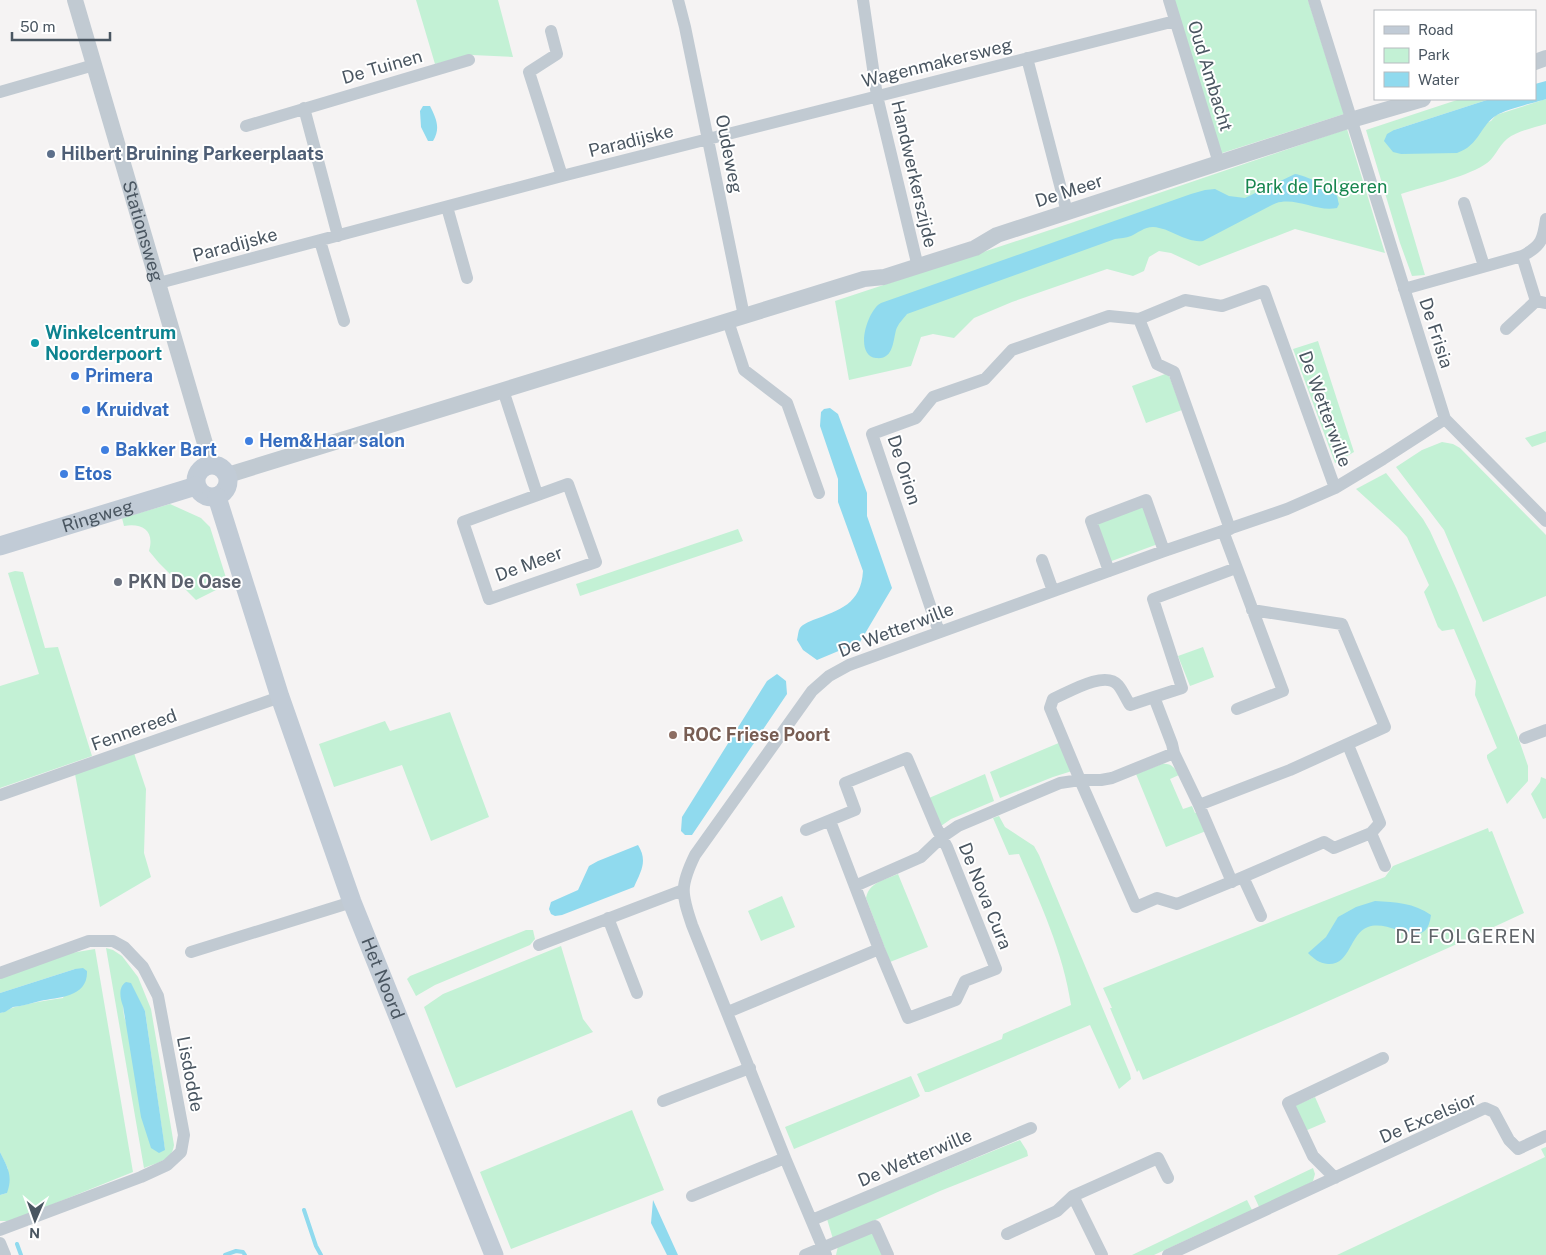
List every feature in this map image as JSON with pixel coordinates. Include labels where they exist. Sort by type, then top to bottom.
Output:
[{"type":"main road","points":[[211,464],[221,466],[228,475],[229,484],[225,492],[217,497],[209,497],[201,493],[196,486],[196,478],[204,466],[211,464]]},
{"type":"main road","name":"Ringweg","points":[[0,546],[196,486]]},
{"type":"main road","points":[[217,497],[280,697]]},
{"type":"main road","name":"Het Noord","points":[[280,697],[352,902],[494,1255]]},
{"type":"street","name":"Stationsweg","points":[[75,0],[211,464]]},
{"type":"street","name":"Oudeweg","points":[[678,0],[686,28],[708,140],[736,319]]},
{"type":"street","name":"Handwerkerszijde","points":[[863,0],[877,96],[918,267]]},
{"type":"street","name":"Oud Ambacht","points":[[1169,0],[1219,162]]},
{"type":"street","name":"De Frisia","points":[[1318,1],[1351,120],[1445,419],[1546,522]]},
{"type":"street","name":"Wagenmakersweg","points":[[708,140],[1175,20]]},
{"type":"street","points":[[551,31],[557,54],[529,72],[562,176]]},
{"type":"street","points":[[1027,58],[1067,212]]},
{"type":"street","name":"De Tuinen","points":[[246,126],[469,60]]},
{"type":"street","points":[[0,92],[94,65]]},
{"type":"street","name":"De Meer","points":[[228,475],[864,279],[884,277],[918,267],[975,248],[997,235],[1219,162],[1420,100]]},
{"type":"street","points":[[304,108],[338,236]]},
{"type":"street","name":"Paradijske","points":[[158,283],[562,176],[708,140]]},
{"type":"street","points":[[1464,203],[1484,266]]},
{"type":"street","points":[[447,207],[466,278]]},
{"type":"street","points":[[1404,289],[1522,256],[1536,249],[1543,236],[1546,218]]},
{"type":"street","points":[[320,241],[344,321]]},
{"type":"street","points":[[1506,329],[1541,302],[1522,256]]},
{"type":"street","name":"De Orion","points":[[939,632],[872,434],[916,418],[933,397],[985,379],[1012,350],[1109,316],[1139,318],[1186,300],[1222,306],[1264,291],[1282,341]]},
{"type":"street","points":[[1139,318],[1157,364],[1174,372],[1227,530],[1236,568],[1283,691],[1237,709]]},
{"type":"street","points":[[736,319],[744,370],[787,403],[819,493]]},
{"type":"street","name":"De Wetterwille","points":[[1282,341],[1335,488]]},
{"type":"street","points":[[503,390],[537,494]]},
{"type":"street","name":"De Wetterwille","points":[[825,1251],[692,925],[683,890],[685,875],[695,856],[812,691],[829,676],[849,665],[1286,509],[1335,488],[1445,419]]},
{"type":"street","name":"De Meer","points":[[568,484],[596,562],[489,600],[463,522],[537,494],[568,484]]},
{"type":"street","points":[[1109,571],[1091,521],[1146,500],[1164,551]]},
{"type":"street","points":[[1042,560],[1054,591]]},
{"type":"street","points":[[1236,568],[1153,599],[1182,688],[1130,705],[1118,684],[1110,679],[1100,679],[1053,699],[1050,708],[1136,907],[1157,898],[1177,904],[1324,842],[1334,848],[1371,833],[1380,823],[1348,745]]},
{"type":"street","points":[[1199,805],[1290,770],[1385,727],[1342,624],[1252,610]]},
{"type":"street","name":"Fennereed","points":[[0,795],[280,697]]},
{"type":"street","points":[[1154,697],[1174,753],[1199,805],[1237,880],[1261,916]]},
{"type":"street","points":[[1525,738],[1546,730]]},
{"type":"street","name":"De Nova Cura","points":[[855,886],[921,857],[942,837],[958,826],[1060,783],[1112,778],[1174,753]]},
{"type":"street","name":"De Nova Cura","points":[[806,830],[855,810],[846,783],[907,758],[947,847],[996,969],[966,981],[956,1000],[908,1018],[879,949],[830,821]]},
{"type":"street","points":[[1371,833],[1385,866]]},
{"type":"street","points":[[539,945],[683,890]]},
{"type":"street","points":[[191,952],[352,902]]},
{"type":"street","points":[[608,918],[637,994]]},
{"type":"street","name":"Lisdodde","points":[[0,973],[88,941],[113,941],[124,947],[143,967],[158,996],[184,1135],[181,1152],[168,1165],[0,1230]]},
{"type":"street","points":[[728,1012],[879,949]]},
{"type":"street","points":[[1335,1178],[1313,1156],[1288,1103],[1383,1058]]},
{"type":"street","points":[[663,1101],[750,1068]]},
{"type":"street","name":"De Excelsior","points":[[1168,1255],[1485,1108],[1494,1112],[1510,1140],[1518,1149],[1546,1136]]},
{"type":"street","name":"De Wetterwille","points":[[812,1220],[1032,1128]]},
{"type":"street","points":[[692,1196],[786,1158]]},
{"type":"street","points":[[1007,1234],[1057,1211],[1073,1196],[1158,1158],[1168,1178]]},
{"type":"street","points":[[1073,1196],[1102,1255]]},
{"type":"street","points":[[805,1255],[825,1251],[876,1226],[888,1255]]},
{"type":"street","points":[[0,1244],[4,1255]]},
{"type":"green space","points":[[416,0],[498,0],[513,57],[472,55],[435,64]]},
{"type":"green space","points":[[1174,0],[1308,0],[1344,114],[1219,154]]},
{"type":"green space","points":[[1546,99],[1546,124],[1511,136],[1488,162],[1475,170],[1455,178],[1401,194],[1425,275],[1412,276],[1400,243],[1366,130],[1457,100],[1487,100],[1394,130],[1401,154],[1491,121],[1496,115]]},
{"type":"green space","name":"Park de Folgeren","points":[[1347,129],[1385,253],[1295,229],[1199,266],[1171,253],[1159,251],[1149,257],[1144,271],[1133,276],[1107,269],[1012,302],[974,318],[954,338],[933,334],[921,337],[911,366],[849,380],[835,301]]},
{"type":"green space","points":[[1318,341],[1354,452],[1335,463],[1293,349]]},
{"type":"green space","points":[[1168,373],[1182,410],[1146,423],[1132,386]]},
{"type":"green space","points":[[1546,431],[1546,442],[1532,447],[1525,438]]},
{"type":"green space","points":[[1442,442],[1453,444],[1460,448],[1546,535],[1546,596],[1483,622],[1444,530],[1396,467],[1422,450]]},
{"type":"green space","points":[[1386,473],[1423,519],[1430,531],[1456,588],[1519,740],[1528,766],[1528,781],[1507,804],[1487,758],[1487,755],[1497,748],[1475,695],[1476,681],[1454,629],[1442,631],[1438,627],[1424,592],[1429,585],[1407,537],[1356,489]]},
{"type":"green space","points":[[170,504],[201,518],[210,527],[228,584],[196,600],[149,551],[150,538],[146,530],[136,526],[124,526],[122,518]]},
{"type":"green space","points":[[1145,506],[1158,544],[1109,562],[1097,523]]},
{"type":"green space","points":[[738,529],[743,541],[580,596],[576,584]]},
{"type":"green space","points":[[15,571],[23,572],[45,648],[58,647],[92,756],[0,788],[0,686],[39,674],[8,573]]},
{"type":"green space","points":[[1203,647],[1214,677],[1190,686],[1178,656]]},
{"type":"green space","points":[[450,712],[489,817],[431,841],[402,765],[334,787],[319,744],[385,721],[390,731]]},
{"type":"green space","points":[[1061,742],[1072,771],[1000,798],[990,772]]},
{"type":"green space","points":[[134,753],[146,789],[144,853],[151,877],[100,907],[75,774]]},
{"type":"green space","points":[[1162,764],[1170,765],[1179,775],[1170,779],[1183,809],[1192,806],[1195,813],[1198,812],[1206,831],[1166,847],[1136,774]]},
{"type":"green space","points":[[985,774],[994,801],[951,819],[941,826],[929,798]]},
{"type":"green space","points":[[1541,777],[1546,779],[1546,818],[1543,819],[1531,794],[1540,782]]},
{"type":"green space","points":[[999,816],[1005,827],[1034,846],[1039,855],[1130,1074],[1131,1079],[1119,1089],[1090,1025],[929,1092],[925,1092],[917,1074],[1002,1039],[1003,1034],[1071,1005],[1057,946],[1019,854],[1009,855],[993,818]]},
{"type":"green space","points":[[1488,828],[1489,832],[1492,831],[1524,913],[1297,1015],[1143,1080],[1139,1070],[1137,1072],[1103,988],[1385,877],[1393,866]]},
{"type":"green space","points":[[898,874],[928,947],[890,962],[866,898],[870,888],[874,885]]},
{"type":"green space","points":[[782,896],[795,927],[761,941],[748,911]]},
{"type":"green space","points":[[526,930],[533,930],[535,939],[530,945],[435,985],[416,996],[407,979],[410,976]]},
{"type":"green space","points":[[561,946],[583,1019],[593,1032],[456,1088],[424,1007],[443,994]]},
{"type":"green space","points":[[106,948],[122,956],[138,977],[151,1009],[174,1145],[167,1158],[144,1168]],"holes":[[[137,998],[145,1011],[165,1150],[124,1016],[123,1006]]]},
{"type":"green space","points":[[95,949],[133,1172],[11,1221],[0,1221],[0,1195],[7,1193],[8,1169],[0,1152],[0,1013],[21,1006],[63,998],[75,969],[0,993],[0,977],[65,954]]},
{"type":"green space","points":[[911,1076],[920,1096],[917,1098],[794,1149],[785,1127]]},
{"type":"green space","points":[[1315,1097],[1326,1122],[1305,1131],[1294,1106]]},
{"type":"green space","points":[[632,1110],[664,1190],[511,1249],[480,1172]]},
{"type":"green space","points":[[1020,1140],[1028,1156],[940,1191],[833,1239],[827,1219]]},
{"type":"green space","points":[[1546,1147],[1546,1255],[1337,1255],[1545,1157],[1541,1149]]},
{"type":"green space","points":[[1313,1168],[1315,1174],[1313,1181],[1260,1209],[1254,1196]]},
{"type":"green space","points":[[1247,1200],[1253,1212],[1223,1223],[1154,1255],[1132,1255]]},
{"type":"green space","points":[[872,1232],[882,1255],[836,1255],[838,1246]]},
{"type":"water","points":[[1546,81],[1546,99],[1513,108],[1497,115],[1491,119],[1471,145],[1457,153],[1401,154],[1393,152],[1384,141],[1387,134],[1394,130],[1487,100],[1536,100],[1536,84]]},
{"type":"water","points":[[423,106],[430,106],[436,119],[437,132],[433,141],[428,141],[421,127],[420,111]]},
{"type":"water","points":[[1295,174],[1318,182],[1330,189],[1337,196],[1339,204],[1337,208],[1330,209],[1295,202],[1279,202],[1203,241],[1190,240],[1160,228],[1147,228],[1131,236],[1115,239],[907,314],[897,328],[891,349],[886,356],[876,358],[869,355],[865,349],[865,332],[868,322],[871,314],[881,303],[1191,194],[1215,189],[1229,196],[1245,198]]},
{"type":"water","points":[[830,408],[838,414],[867,493],[867,516],[892,588],[860,642],[817,660],[803,650],[797,640],[799,629],[806,623],[832,613],[847,604],[858,591],[863,571],[838,502],[838,479],[820,426],[821,412],[824,409]]},
{"type":"water","points":[[777,674],[786,681],[787,694],[692,835],[685,835],[681,831],[682,817],[767,681]]},
{"type":"water","points":[[638,845],[643,861],[634,887],[562,915],[555,916],[551,914],[549,909],[551,902],[578,890],[589,866]]},
{"type":"water","points":[[1375,901],[1404,904],[1425,911],[1431,915],[1428,927],[1422,932],[1415,934],[1387,927],[1368,927],[1357,936],[1346,955],[1336,963],[1322,963],[1308,953],[1326,937],[1338,917],[1356,907]]},
{"type":"water","points":[[83,968],[87,971],[83,987],[71,995],[13,1007],[0,1013],[0,993]]},
{"type":"water","points":[[126,982],[131,983],[145,1011],[165,1150],[159,1153],[151,1148],[141,1117],[121,996],[123,984]]},
{"type":"water","points":[[0,1152],[10,1177],[10,1182],[7,1193],[0,1195]]},
{"type":"water","points":[[653,1200],[678,1255],[667,1255],[651,1223]]},
{"type":"waterway","points":[[304,1210],[321,1255]]},
{"type":"waterway","points":[[17,1244],[21,1255]]},
{"type":"waterway","points":[[225,1255],[236,1251],[243,1252],[245,1255]]},
{"type":"place","name":"Hilbert Bruining Parkeerplaats","points":[[51,154]]},
{"type":"place","name":"Winkelcentrum Noorderpoort","points":[[35,343]]},
{"type":"place","name":"Primera","points":[[75,376]]},
{"type":"place","name":"Kruidvat","points":[[86,410]]},
{"type":"place","name":"Hem&Haar salon","points":[[249,441]]},
{"type":"place","name":"Bakker Bart","points":[[105,450]]},
{"type":"place","name":"Etos","points":[[64,474]]},
{"type":"place","name":"PKN De Oase","points":[[118,582]]},
{"type":"place","name":"ROC Friese Poort","points":[[673,735]]},
{"type":"district","name":"DE FOLGEREN","points":[[1466,936]]}]
